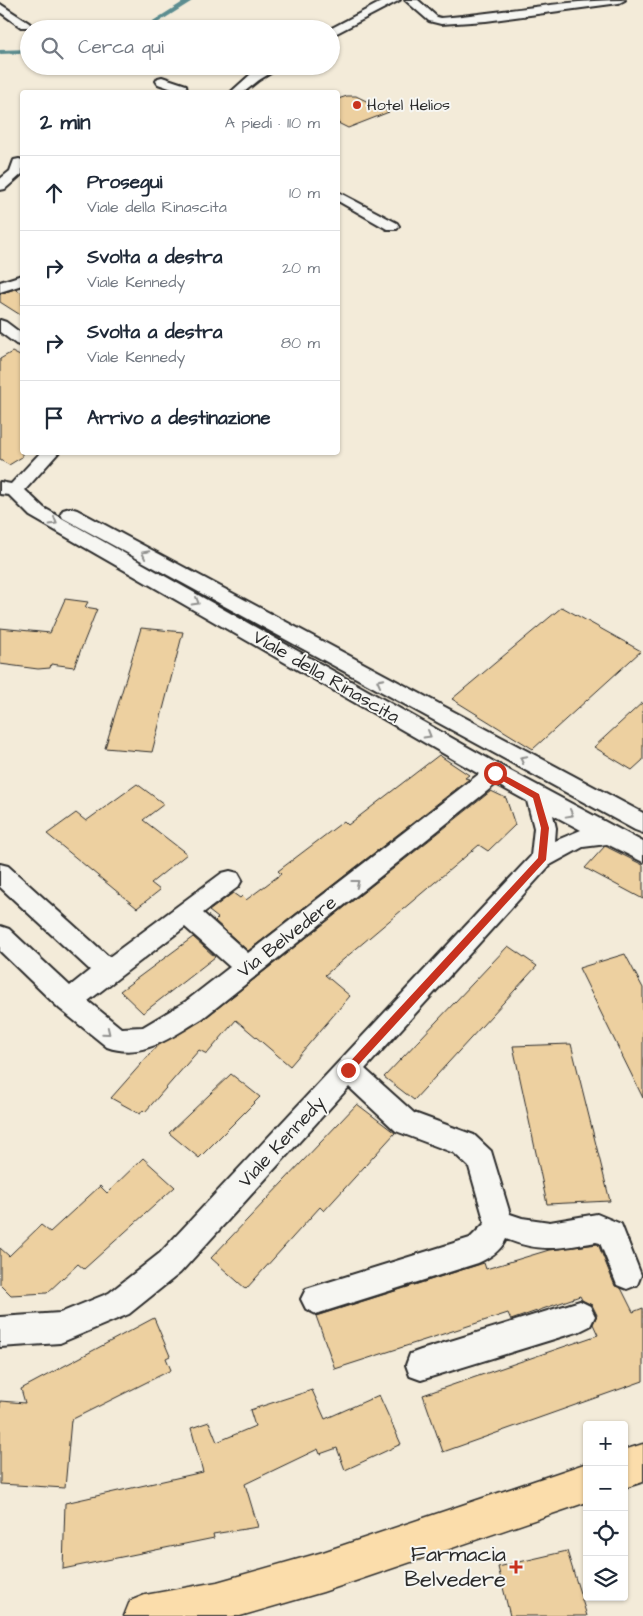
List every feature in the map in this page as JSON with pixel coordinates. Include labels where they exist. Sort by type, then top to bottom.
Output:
[{"type":"main road","points":[[628,1468],[643,1463]]},
{"type":"main road","points":[[145,1616],[217,1602],[323,1572],[583,1483]]},
{"type":"street","points":[[340,28],[394,0]]},
{"type":"street","points":[[411,0],[433,19],[441,21],[486,18],[619,0]]},
{"type":"street","points":[[0,7],[20,21]]},
{"type":"street","points":[[239,90],[259,75]]},
{"type":"street","points":[[162,81],[182,88],[182,90]]},
{"type":"street","points":[[0,186],[16,173],[17,163]]},
{"type":"street","points":[[340,197],[392,226]]},
{"type":"street","points":[[0,287],[20,281]]},
{"type":"street","points":[[0,325],[16,342]]},
{"type":"street","points":[[5,485],[47,455]]},
{"type":"street","name":"Viale della Rinascita","points":[[5,485],[38,512],[495,773],[643,853]]},
{"type":"street","name":"Viale della Rinascita","points":[[5,485],[52,503],[643,824]]},
{"type":"street","name":"Via Belvedere","points":[[0,936],[69,1001],[116,1039],[147,1038],[194,1010],[495,773]]},
{"type":"street","points":[[537,796],[545,828],[542,860]]},
{"type":"street","name":"Viale Kennedy","points":[[0,1332],[60,1328],[119,1304],[170,1263],[542,860],[579,839],[608,835]]},
{"type":"street","points":[[0,873],[108,971]]},
{"type":"street","points":[[69,1001],[230,880]]},
{"type":"street","points":[[186,913],[248,968]]},
{"type":"street","points":[[316,1299],[478,1249],[494,1235],[499,1223],[481,1160],[464,1144],[405,1122],[348,1070]]},
{"type":"street","points":[[499,1223],[522,1232],[550,1236],[597,1228],[611,1234],[627,1275]]},
{"type":"street","points":[[421,1365],[580,1316]]},
{"type":"building","name":"Hotel Helios","points":[[356,96],[389,112],[348,128],[340,124],[340,98]]},
{"type":"building","points":[[15,289],[20,292],[20,315],[0,302],[0,294]]},
{"type":"building","points":[[12,352],[20,356],[20,455],[22,457],[9,465],[0,460],[0,359]]},
{"type":"building","points":[[65,599],[88,602],[85,607],[97,609],[74,667],[51,664],[50,668],[38,669],[0,664],[0,628],[50,633]]},
{"type":"building","points":[[562,607],[641,651],[533,749],[452,699]]},
{"type":"building","points":[[141,628],[183,632],[152,752],[105,748]]},
{"type":"building","points":[[643,702],[643,760],[632,770],[594,747]]},
{"type":"building","points":[[439,755],[469,775],[465,778],[469,779],[248,951],[215,921],[218,918],[209,911],[233,893],[240,898],[242,896],[246,900],[281,874],[278,871],[344,821],[348,825]]},
{"type":"building","points":[[137,784],[164,804],[143,820],[187,854],[151,883],[160,890],[137,908],[47,834],[76,813],[86,821]]},
{"type":"building","points":[[491,791],[506,798],[515,825],[488,851],[479,845],[325,975],[350,996],[290,1066],[236,1020],[207,1054],[199,1050],[145,1112],[143,1110],[140,1114],[111,1098],[157,1046],[204,1019]]},
{"type":"building","points":[[605,846],[643,865],[643,899],[585,868]]},
{"type":"building","points":[[193,937],[215,957],[143,1013],[120,991]]},
{"type":"building","points":[[508,946],[537,966],[414,1100],[384,1077]]},
{"type":"building","points":[[625,954],[643,988],[643,1098],[579,968]]},
{"type":"building","points":[[571,1044],[610,1201],[547,1204],[513,1046]]},
{"type":"building","points":[[231,1074],[260,1097],[199,1158],[169,1133]]},
{"type":"building","points":[[357,1104],[395,1133],[324,1211],[320,1207],[246,1289],[211,1258]]},
{"type":"building","points":[[143,1158],[175,1187],[84,1269],[78,1264],[47,1293],[11,1295],[0,1284],[0,1248],[9,1256],[41,1225],[50,1232],[100,1186],[107,1193]]},
{"type":"building","points":[[598,1244],[615,1286],[621,1288],[633,1312],[643,1308],[643,1381],[443,1452],[423,1395],[598,1335],[593,1324],[597,1315],[592,1305],[582,1300],[580,1296],[511,1320],[508,1313],[335,1369],[316,1316],[484,1263],[486,1269],[549,1250]]},
{"type":"building","points":[[154,1318],[170,1356],[166,1358],[171,1370],[71,1420],[65,1488],[0,1484],[0,1401],[25,1403],[21,1389]]},
{"type":"building","points":[[312,1390],[325,1419],[379,1395],[401,1444],[345,1470],[337,1448],[320,1454],[318,1449],[245,1484],[258,1527],[213,1534],[214,1538],[63,1569],[65,1503],[203,1472],[191,1428],[209,1422],[217,1442],[255,1426],[250,1410]]},
{"type":"building","points":[[567,1551],[587,1616],[510,1616],[498,1567]]},
{"type":"waterway","points":[[158,20],[190,0]]},
{"type":"waterway","points":[[0,52],[20,51]]},
{"type":"place","name":"Hotel Helios","points":[[357,105]]},
{"type":"place","name":"Farmacia Belvedere","points":[[516,1567]]},
{"type":"route","points":[[348,1070],[542,860],[545,828],[537,796],[495,773]]}]
